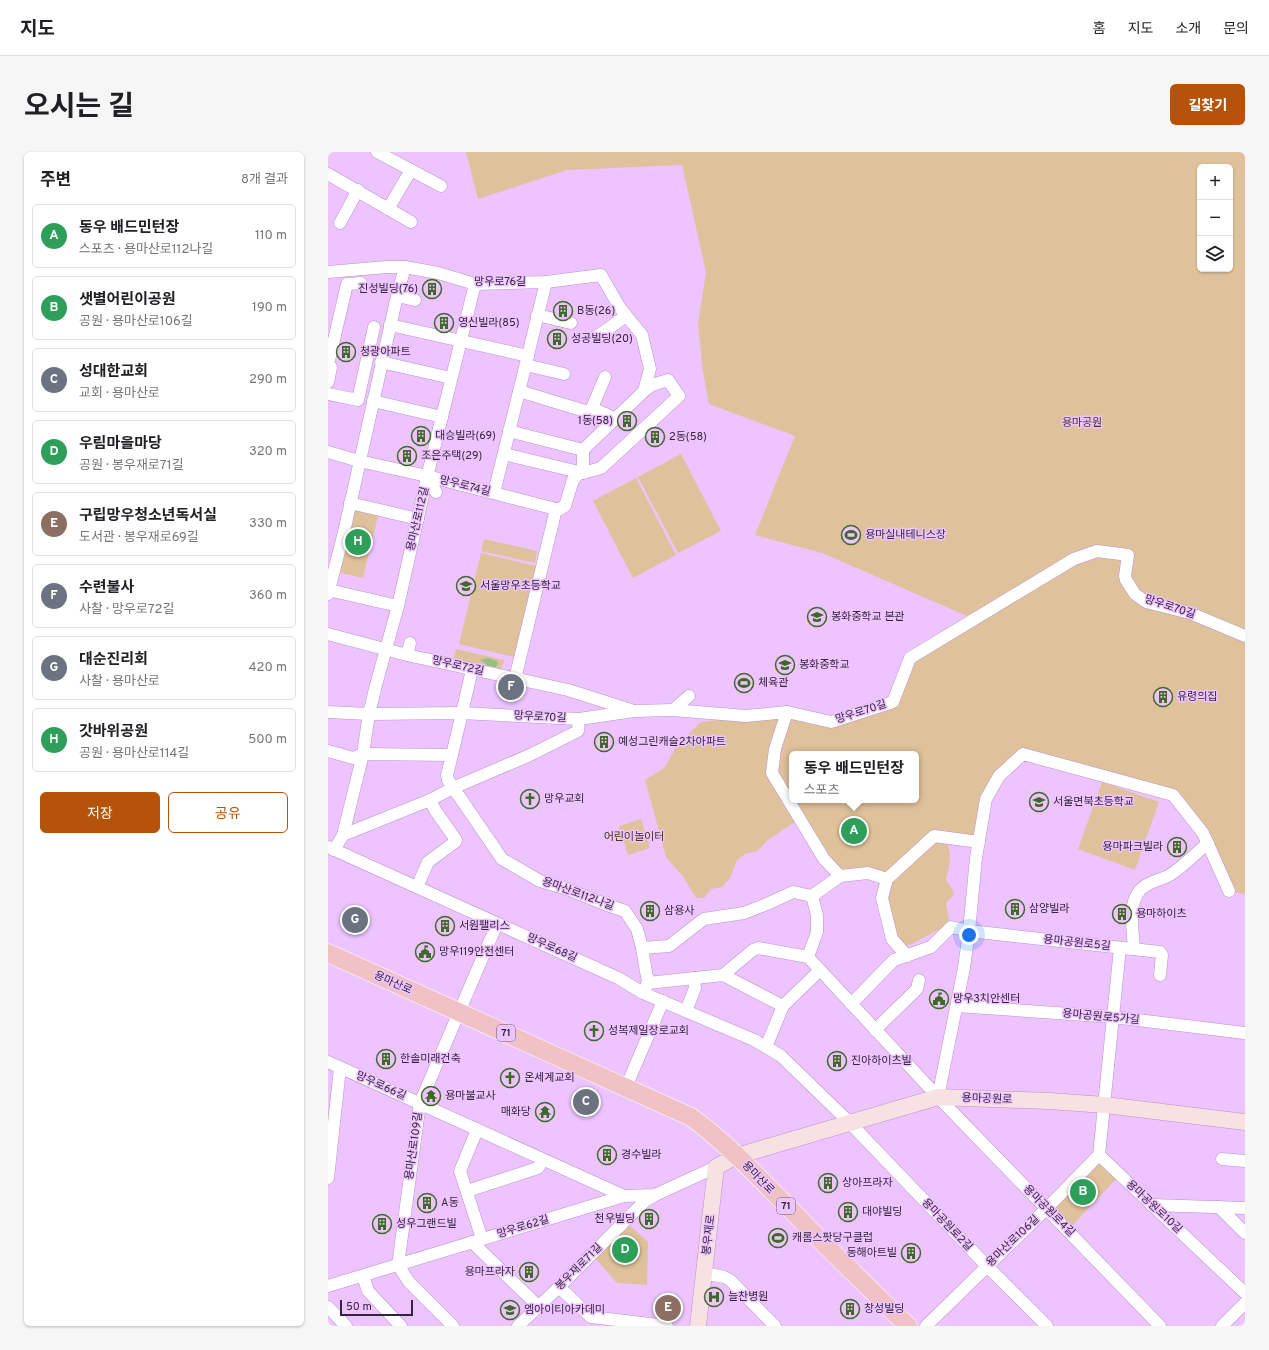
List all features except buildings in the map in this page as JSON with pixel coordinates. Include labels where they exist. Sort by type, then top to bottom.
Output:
[{"type":"main road","name":"용마산로","points":[[328,953],[691,1116],[712,1132],[737,1156],[908,1326]]},
{"type":"street","points":[[377,152],[441,186]]},
{"type":"street","points":[[388,208],[411,170]]},
{"type":"street","points":[[328,174],[411,222]]},
{"type":"street","points":[[340,223],[358,190]]},
{"type":"street","name":"망우로76길","points":[[329,275],[387,266],[405,267],[438,273],[475,284],[546,282],[601,275],[620,308],[642,335],[650,369],[644,391]]},
{"type":"street","points":[[398,606],[328,592],[350,503],[396,296],[405,267]]},
{"type":"street","points":[[494,493],[546,282]]},
{"type":"street","points":[[328,382],[332,367],[328,365],[330,344],[347,284],[361,283]]},
{"type":"street","name":"용마산로112길","points":[[331,848],[344,835],[363,754],[369,714],[398,606],[427,476],[475,284]]},
{"type":"street","points":[[396,296],[415,300]]},
{"type":"street","points":[[537,315],[571,324]]},
{"type":"street","points":[[599,335],[626,316]]},
{"type":"street","points":[[390,325],[460,340],[564,374]]},
{"type":"street","points":[[328,394],[358,400],[374,327]]},
{"type":"street","points":[[381,362],[451,378]]},
{"type":"street","points":[[519,391],[588,411],[592,408],[605,377]]},
{"type":"street","points":[[515,679],[556,509],[560,509],[565,506],[573,480],[581,473],[601,468],[679,396],[668,380],[652,385],[644,391],[584,450],[581,473]]},
{"type":"street","points":[[328,399],[372,405],[442,418]]},
{"type":"street","points":[[592,408],[616,420]]},
{"type":"street","points":[[509,431],[584,450]]},
{"type":"street","name":"망우로74길","points":[[328,452],[359,461],[427,476],[556,509]]},
{"type":"street","points":[[504,454],[581,473]]},
{"type":"street","points":[[427,476],[436,492]]},
{"type":"street","points":[[350,503],[418,519]]},
{"type":"street","name":"망우로70길","points":[[328,712],[369,714],[462,713],[579,719],[634,711],[673,710],[746,716],[787,712],[831,722],[893,702],[910,658],[1074,558],[1097,550],[1128,555],[1125,576],[1126,580],[1133,593],[1146,602],[1190,613],[1245,636]]},
{"type":"street","name":"망우로72길","points":[[328,634],[386,649],[409,649],[472,670],[568,690],[634,711]]},
{"type":"street","points":[[453,788],[447,778],[472,670]]},
{"type":"street","points":[[673,710],[689,696]]},
{"type":"street","points":[[787,712],[775,749],[772,773],[789,801]]},
{"type":"street","points":[[344,835],[430,800],[453,788],[530,755],[578,731],[579,719]]},
{"type":"street","points":[[328,751],[353,758],[363,754],[452,755]]},
{"type":"street","points":[[938,1097],[957,1006],[970,931],[976,858],[986,799],[999,776],[1023,754],[1173,795],[1203,833],[1229,891]]},
{"type":"street","name":"용마산로112나길","points":[[453,788],[502,859],[540,881],[567,889],[625,911],[636,929],[642,948],[646,988]]},
{"type":"street","points":[[417,887],[428,862],[456,840],[435,810],[430,800]]},
{"type":"street","points":[[790,803],[824,859],[840,876]]},
{"type":"street","points":[[851,1004],[891,962],[908,956],[892,939],[889,930],[882,901],[887,879],[934,836],[979,842]]},
{"type":"street","points":[[1134,949],[1133,906],[1135,897],[1140,890],[1150,883],[1169,876],[1208,843]]},
{"type":"street","name":"망우로68길","points":[[331,848],[618,978],[646,988],[663,1001],[754,1040],[781,1056],[849,1122]]},
{"type":"street","points":[[642,948],[669,946],[704,919],[744,913],[793,892],[812,896],[840,876],[868,873],[887,879]]},
{"type":"street","points":[[723,975],[753,950],[758,948],[808,957],[817,932],[817,915],[812,896]]},
{"type":"street","points":[[458,1011],[497,924]]},
{"type":"street","name":"용마공원로5길","points":[[908,956],[931,947],[952,927],[970,931],[1162,952],[1160,975]]},
{"type":"street","points":[[1099,1155],[1120,948]]},
{"type":"street","name":"용마공원로4길","points":[[808,957],[938,1097],[1160,1326]]},
{"type":"street","points":[[766,1047],[783,1006],[820,970]]},
{"type":"street","points":[[646,988],[694,978],[723,975],[783,1006]]},
{"type":"street","points":[[686,1011],[695,988],[694,978]]},
{"type":"street","points":[[875,1030],[917,988],[919,980]]},
{"type":"street","points":[[626,1087],[663,1001]]},
{"type":"street","name":"용마공원로5가길","points":[[957,1006],[1113,1017],[1245,1032]]},
{"type":"street","name":"용마산로109길","points":[[398,1265],[420,1104],[458,1011]]},
{"type":"street","name":"망우로66길","points":[[328,1062],[624,1196]]},
{"type":"street","points":[[328,1178],[340,1068]]},
{"type":"street","name":"용마공원로","points":[[737,1156],[938,1097],[1105,1105],[1245,1122]]},
{"type":"street","name":"용마공원로2길","points":[[849,1122],[987,1266],[1047,1326]]},
{"type":"street","points":[[477,1130],[460,1170],[467,1191],[477,1241],[538,1306]]},
{"type":"street","name":"용마산로106길","points":[[926,1326],[1099,1155]]},
{"type":"street","name":"용마공원로10길","points":[[1099,1155],[1245,1293]]},
{"type":"street","points":[[716,1167],[737,1156]]},
{"type":"street","points":[[1222,1159],[1245,1161]]},
{"type":"street","points":[[467,1191],[538,1168],[543,1160]]},
{"type":"street","name":"망우로62길","points":[[328,1286],[624,1196],[655,1195],[716,1167]]},
{"type":"street","name":"봉우재로","points":[[698,1326],[716,1167]]},
{"type":"street","name":"봉우재로71길","points":[[518,1326],[645,1201],[655,1195]]},
{"type":"street","points":[[1151,1205],[1245,1208]]},
{"type":"street","points":[[1219,1207],[1245,1233]]},
{"type":"street","points":[[398,1265],[409,1282],[453,1326]]},
{"type":"street","points":[[704,1273],[724,1277],[730,1280],[775,1326]]},
{"type":"street","points":[[363,1276],[368,1291],[401,1326]]},
{"type":"street","points":[[559,1287],[591,1322],[667,1326]]},
{"type":"street","points":[[1222,1326],[1245,1303]]},
{"type":"street","points":[[328,1307],[346,1326]]},
{"type":"green space","name":"용마공원","points":[[466,152],[1245,152],[1245,894],[1229,891],[1203,833],[1173,795],[1023,754],[999,776],[979,842],[934,836],[887,879],[840,876],[799,819],[767,841],[757,851],[745,854],[737,860],[730,878],[722,887],[711,889],[704,898],[696,898],[684,878],[666,857],[645,780],[664,768],[678,744],[701,722],[787,712],[831,722],[893,702],[910,658],[974,619],[822,553],[755,535],[795,436],[709,404],[703,372],[698,324],[706,272],[682,165],[567,170],[478,199]]},
{"type":"green space","points":[[681,454],[721,531],[678,553],[638,477]]},
{"type":"green space","points":[[636,478],[676,555],[633,578],[593,501]]},
{"type":"green space","points":[[352,505],[379,512],[363,578],[337,572]]},
{"type":"green space","points":[[484,539],[537,551],[535,563],[481,551]]},
{"type":"green space","points":[[481,553],[536,566],[514,657],[459,644]]},
{"type":"green space","points":[[456,649],[504,660],[501,671],[453,661]]},
{"type":"green space","points":[[1102,782],[1159,802],[1135,870],[1078,849]]},
{"type":"green space","name":"어린이놀이터","points":[[641,819],[650,848],[628,855],[619,826]]},
{"type":"green space","points":[[934,841],[946,843],[950,856],[946,880],[953,890],[954,895],[946,903],[949,919],[947,925],[912,944],[905,946],[899,942],[886,899],[890,881]]},
{"type":"green space","points":[[1098,1156],[1119,1176],[1068,1230],[1047,1208]]},
{"type":"green space","points":[[628,1224],[648,1242],[647,1285],[617,1283],[594,1257]]},
{"type":"shaded area","points":[[488,658],[497,661],[498,664],[496,667],[489,666],[480,660]]},
{"type":"place","name":"진성빌딩(76)","points":[[432,289]]},
{"type":"place","name":"B동(26)","points":[[563,311]]},
{"type":"place","name":"영신빌라(85)","points":[[444,323]]},
{"type":"place","name":"성공빌딩(20)","points":[[557,339]]},
{"type":"place","name":"청광아파트","points":[[346,352]]},
{"type":"place","name":"1동(58)","points":[[627,421]]},
{"type":"place","name":"대승빌라(69)","points":[[421,436]]},
{"type":"place","name":"2동(58)","points":[[655,437]]},
{"type":"place","name":"조은주택(29)","points":[[407,456]]},
{"type":"place","name":"용마실내테니스장","points":[[851,535]]},
{"type":"place","name":"갓바위공원","points":[[358,542]]},
{"type":"place","name":"서울망우초등학교","points":[[466,586]]},
{"type":"place","name":"봉화중학교 본관","points":[[817,617]]},
{"type":"place","name":"봉화중학교","points":[[785,665]]},
{"type":"place","name":"체육관","points":[[744,683]]},
{"type":"place","name":"수련불사","points":[[511,687]]},
{"type":"place","name":"유령의집","points":[[1163,697]]},
{"type":"place","name":"예성그린캐슬2차아파트","points":[[604,742]]},
{"type":"place","name":"망우교회","points":[[530,799]]},
{"type":"place","name":"서울면북초등학교","points":[[1039,802]]},
{"type":"place","name":"동우 배드민턴장","points":[[854,831]]},
{"type":"place","name":"용마파크빌라","points":[[1177,847]]},
{"type":"place","name":"삼양빌라","points":[[1015,909]]},
{"type":"place","name":"삼용사","points":[[650,911]]},
{"type":"place","name":"용마하이츠","points":[[1122,914]]},
{"type":"place","name":"대순진리회","points":[[355,920]]},
{"type":"place","name":"서원팰리스","points":[[445,926]]},
{"type":"place","name":"망우119안전센터","points":[[425,952]]},
{"type":"place","name":"망우3치안센터","points":[[939,999]]},
{"type":"place","name":"성복제일장로교회","points":[[594,1031]]},
{"type":"place","name":"한솔미래건축","points":[[386,1059]]},
{"type":"place","name":"진아하이츠빌","points":[[837,1061]]},
{"type":"place","name":"온세계교회","points":[[510,1078]]},
{"type":"place","name":"용마불교사","points":[[431,1096]]},
{"type":"place","name":"성대한교회","points":[[586,1102]]},
{"type":"place","name":"매화당","points":[[545,1112]]},
{"type":"place","name":"경수빌라","points":[[607,1155]]},
{"type":"place","name":"상아프라자","points":[[828,1183]]},
{"type":"place","name":"샛별어린이공원","points":[[1083,1192]]},
{"type":"place","name":"A동","points":[[427,1203]]},
{"type":"place","name":"대야빌딩","points":[[848,1212]]},
{"type":"place","name":"천우빌딩","points":[[649,1219]]},
{"type":"place","name":"성우그랜드빌","points":[[382,1224]]},
{"type":"place","name":"캐롬스팟당구클럽","points":[[778,1238]]},
{"type":"place","name":"우림마을마당","points":[[625,1250]]},
{"type":"place","name":"동해아트빌","points":[[911,1253]]},
{"type":"place","name":"용마프라자","points":[[529,1272]]},
{"type":"place","name":"늘찬병원","points":[[714,1297]]},
{"type":"place","name":"구립망우청소년독서실","points":[[668,1308]]},
{"type":"place","name":"창성빌딩","points":[[850,1309]]},
{"type":"place","name":"엠아이티아카데미","points":[[510,1310]]}]
